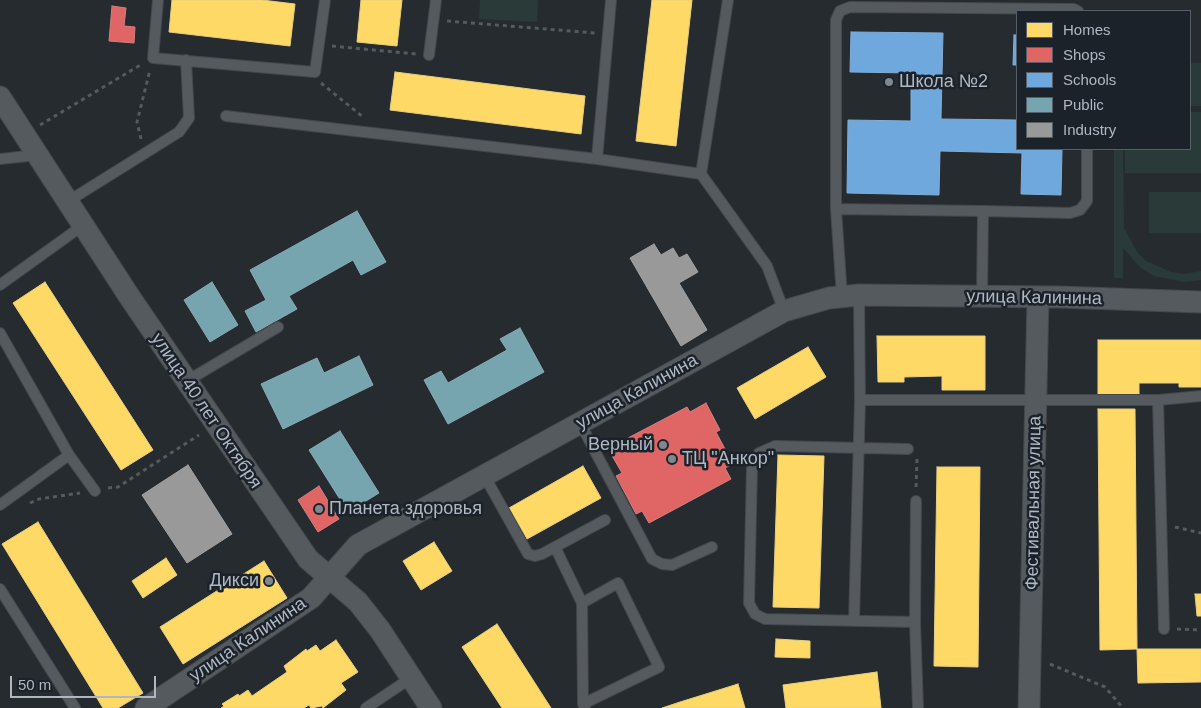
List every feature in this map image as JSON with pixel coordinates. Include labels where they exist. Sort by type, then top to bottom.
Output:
[{"type":"street","name":"улица 40 лет Октября","points":[[0,97],[185,382],[308,560],[358,602],[431,708]]},
{"type":"street","name":"улица Калинина","points":[[147,708],[311,598],[358,545],[784,311],[819,300],[851,296],[1038,297],[1201,302]]},
{"type":"street","name":"Фестивальная улица","points":[[1029,708],[1038,297]]},
{"type":"lane","points":[[158,0],[153,58],[315,72],[325,0]]},
{"type":"lane","points":[[429,56],[436,0]]},
{"type":"lane","points":[[597,159],[611,0]]},
{"type":"lane","points":[[728,0],[701,174],[767,266],[784,311]]},
{"type":"lane","points":[[854,621],[860,400],[851,296],[836,209],[836,20],[840,11],[850,7],[1076,10]]},
{"type":"lane","points":[[67,202],[178,132],[189,118],[186,60]]},
{"type":"lane","points":[[226,116],[597,159],[701,174]]},
{"type":"lane","points":[[836,209],[1070,213],[1080,210],[1086,201],[1087,150]]},
{"type":"lane","points":[[0,159],[37,156]]},
{"type":"lane","points":[[982,297],[983,211]]},
{"type":"lane","points":[[0,285],[82,226]]},
{"type":"lane","points":[[185,382],[278,327]]},
{"type":"lane","points":[[0,333],[69,455],[95,490]]},
{"type":"lane","points":[[860,400],[1158,400],[1201,396]]},
{"type":"lane","points":[[1158,400],[1164,629]]},
{"type":"lane","points":[[580,423],[652,558],[662,564],[672,565],[712,547]]},
{"type":"lane","points":[[908,449],[775,446],[760,453],[752,466],[749,603],[755,614],[765,619],[915,622]]},
{"type":"lane","points":[[0,506],[69,455]]},
{"type":"lane","points":[[484,475],[528,554],[535,556],[604,520]]},
{"type":"lane","points":[[916,500],[915,622],[918,708]]},
{"type":"lane","points":[[555,547],[582,603],[584,706],[659,667],[618,583],[582,603]]},
{"type":"lane","points":[[0,589],[74,708]]},
{"type":"lane","points":[[366,708],[411,678]]},
{"type":"path","points":[[434,20],[608,34]]},
{"type":"path","points":[[319,44],[429,56]]},
{"type":"path","points":[[24,134],[153,58]]},
{"type":"path","points":[[145,153],[137,122],[153,58]]},
{"type":"path","points":[[315,72],[324,87],[386,135]]},
{"type":"path","points":[[23,506],[39,499],[118,487],[215,426]]},
{"type":"path","points":[[908,449],[915,452],[917,461],[916,500]]},
{"type":"path","points":[[1162,525],[1201,533]]},
{"type":"path","points":[[1164,629],[1201,630]]},
{"type":"path","points":[[1031,655],[1105,688],[1123,708]]},
{"type":"shaded area","points":[[480,0],[538,0],[537,22],[479,19]]},
{"type":"shaded area","points":[[1191,63],[1201,63],[1201,106],[1191,106]]},
{"type":"shaded area","points":[[1191,112],[1201,112],[1201,173],[1125,173],[1125,150],[1191,150]]},
{"type":"shaded area","points":[[1114,150],[1123,150],[1124,228],[1137,252],[1146,261],[1171,272],[1184,274],[1201,271],[1201,280],[1184,282],[1154,276],[1141,268],[1123,248],[1123,278],[1114,278]]},
{"type":"shaded area","points":[[1149,192],[1201,192],[1201,233],[1149,233]]},
{"type":"building: Homes","points":[[172,0],[262,0],[295,4],[290,46],[169,32]]},
{"type":"building: Homes","points":[[361,0],[402,0],[397,46],[357,42]]},
{"type":"building: Homes","points":[[652,0],[692,0],[676,146],[636,141]]},
{"type":"building: Homes","points":[[395,72],[585,96],[581,134],[390,110]]},
{"type":"building: Homes","points":[[45,282],[153,450],[121,470],[13,303]]},
{"type":"building: Homes","points":[[877,336],[985,336],[985,390],[942,390],[942,376],[904,377],[904,382],[878,382]]},
{"type":"building: Homes","points":[[1098,340],[1201,340],[1201,387],[1179,387],[1179,383],[1139,383],[1139,394],[1098,394]]},
{"type":"building: Homes","points":[[808,347],[826,377],[755,419],[737,388]]},
{"type":"building: Homes","points":[[1098,409],[1135,409],[1137,649],[1100,650]]},
{"type":"building: Homes","points":[[778,455],[824,456],[819,608],[773,607]]},
{"type":"building: Homes","points":[[583,466],[601,498],[527,539],[509,508]]},
{"type":"building: Homes","points":[[937,467],[980,467],[978,667],[934,666]]},
{"type":"building: Homes","points":[[38,522],[143,693],[118,708],[103,708],[2,544]]},
{"type":"building: Homes","points":[[434,542],[452,571],[421,590],[403,561]]},
{"type":"building: Homes","points":[[166,558],[177,575],[143,598],[132,581]]},
{"type":"building: Homes","points":[[264,561],[287,598],[183,664],[160,627]]},
{"type":"building: Homes","points":[[1195,594],[1201,594],[1201,616],[1197,616]]},
{"type":"building: Homes","points":[[497,624],[551,708],[502,708],[462,647]]},
{"type":"building: Homes","points":[[776,639],[810,641],[810,658],[775,657]]},
{"type":"building: Homes","points":[[336,640],[358,672],[341,683],[346,690],[323,708],[322,706],[311,708],[309,705],[304,708],[221,708],[224,706],[222,704],[248,690],[252,696],[287,672],[284,666],[306,649],[307,651],[316,645],[320,651]]},
{"type":"building: Homes","points":[[1137,649],[1201,649],[1201,682],[1138,683]]},
{"type":"building: Homes","points":[[877,672],[881,708],[786,708],[783,685]]},
{"type":"building: Homes","points":[[738,684],[745,708],[662,708],[680,702]]},
{"type":"building: Shops","points":[[112,6],[126,8],[124,26],[135,27],[134,43],[109,41]]},
{"type":"building: Shops","name":"ТЦ \"Анкор\"","points":[[706,403],[720,430],[716,432],[733,464],[725,468],[731,479],[649,523],[642,511],[636,514],[616,476],[622,473],[611,454],[629,445],[626,439],[687,407],[690,412]]},
{"type":"building: Shops","name":"Планета здоровья","points":[[319,486],[339,519],[318,532],[298,500]]},
{"type":"building: Schools","points":[[851,32],[943,33],[941,119],[1016,120],[1016,150],[1062,150],[1061,195],[1021,194],[1022,153],[940,151],[939,195],[847,193],[848,120],[911,121],[911,73],[850,72]]},
{"type":"building: Schools","points":[[1014,35],[1016,35],[1016,65],[1013,65]]},
{"type":"building: Public","points":[[357,211],[386,262],[361,275],[353,260],[289,296],[297,309],[256,332],[245,311],[266,300],[250,270]]},
{"type":"building: Public","points":[[212,282],[238,325],[210,342],[184,300]]},
{"type":"building: Public","points":[[520,328],[544,372],[448,424],[424,380],[441,371],[448,383],[507,350],[500,339]]},
{"type":"building: Public","points":[[359,356],[373,385],[283,429],[261,384],[317,358],[324,373]]},
{"type":"building: Public","points":[[340,431],[379,493],[348,512],[309,450]]},
{"type":"building: Industry","points":[[654,244],[661,255],[673,248],[679,258],[687,254],[698,272],[679,283],[707,330],[681,346],[630,258]]},
{"type":"building: Industry","points":[[188,465],[232,534],[187,563],[142,495]]},
{"type":"place","name":"Школа №2","points":[[889,82]]},
{"type":"place","name":"Верный","points":[[663,445]]},
{"type":"place","name":"ТЦ \"Анкор\"","points":[[672,459]]},
{"type":"place","name":"Планета здоровья","points":[[319,509]]},
{"type":"place","name":"Дикси","points":[[269,581]]}]
